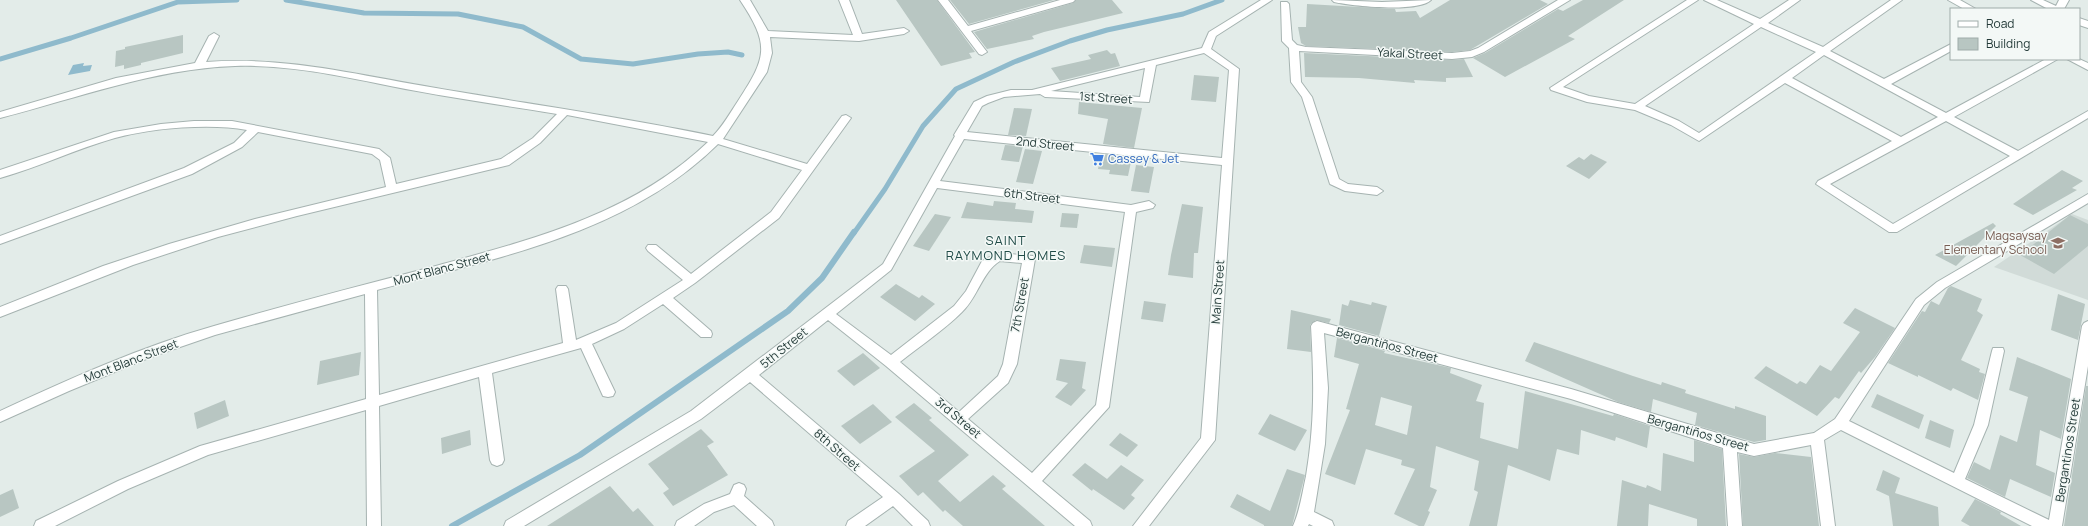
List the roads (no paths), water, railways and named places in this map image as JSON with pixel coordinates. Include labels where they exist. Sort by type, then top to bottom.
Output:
[{"type":"street","name":"Mont Blanc Street","points":[[0,417],[64,387],[146,354],[213,331],[519,247],[556,235],[596,219],[637,198],[678,174],[715,141],[762,72],[767,52],[764,34],[745,0]]},
{"type":"street","points":[[844,0],[859,38]]},
{"type":"street","points":[[943,0],[982,52]]},
{"type":"street","points":[[965,30],[1070,0]]},
{"type":"street","points":[[1206,50],[1212,34],[1268,0],[1287,2],[1287,41],[1294,47],[1296,82],[1307,97],[1334,181],[1345,187],[1377,191]]},
{"type":"street","points":[[1337,0],[1363,4],[1399,4],[1426,0]]},
{"type":"street","name":"Yakal Street","points":[[1294,47],[1337,51],[1464,55],[1481,50],[1565,0]]},
{"type":"street","points":[[1693,0],[1555,88],[1587,99],[1637,107],[1675,123],[1699,138],[1897,0]]},
{"type":"street","points":[[1709,0],[1823,52],[2017,155]]},
{"type":"street","points":[[1637,107],[1795,0]]},
{"type":"street","points":[[1953,0],[1969,8]]},
{"type":"street","points":[[2036,0],[2052,8]]},
{"type":"street","points":[[764,34],[859,38],[904,31]]},
{"type":"street","points":[[199,66],[214,36]]},
{"type":"street","points":[[1883,84],[1950,48]]},
{"type":"street","name":"1st Street","points":[[1032,93],[1206,50]]},
{"type":"street","name":"Main Street","points":[[1140,526],[1208,440],[1234,69],[1206,50]]},
{"type":"street","points":[[2051,60],[1944,116],[1822,184],[1893,228],[2088,114]]},
{"type":"street","points":[[2074,60],[2088,67]]},
{"type":"street","points":[[0,115],[113,82],[199,66],[274,63],[302,66],[715,141],[809,168]]},
{"type":"street","name":"1st Street","points":[[986,99],[1014,92],[1145,100],[1151,64]]},
{"type":"street","points":[[1784,78],[1900,141]]},
{"type":"street","name":"5th Street","points":[[511,526],[696,415],[750,375],[887,267],[959,135],[978,104],[986,99]]},
{"type":"street","points":[[0,312],[79,280],[173,247],[256,223],[505,162],[527,150],[542,138],[563,113]]},
{"type":"street","points":[[41,526],[122,486],[205,450],[372,401],[585,342],[620,326],[691,280],[775,215],[846,118]]},
{"type":"street","points":[[0,174],[122,134],[194,124],[232,124],[375,151],[385,158],[392,190]]},
{"type":"street","points":[[0,240],[188,171],[238,145],[256,128]]},
{"type":"street","name":"2nd Street","points":[[959,135],[1227,162]]},
{"type":"street","name":"6th Street","points":[[933,184],[1131,209],[1149,205]]},
{"type":"street","name":"Bergantiños Street","points":[[1303,520],[1318,444],[1321,388],[1317,326],[1571,394],[1730,444],[1754,450],[1817,438],[1840,424],[1920,302],[1941,285],[2088,198]]},
{"type":"street","points":[[1033,480],[1102,407],[1131,209]]},
{"type":"street","points":[[652,248],[691,280]]},
{"type":"street","name":"7th Street","points":[[891,362],[958,309],[971,294],[986,264],[998,257],[1029,259],[1010,364],[1003,379],[960,419]]},
{"type":"street","points":[[371,288],[374,526]]},
{"type":"street","points":[[562,289],[570,346]]},
{"type":"street","points":[[664,298],[706,334]]},
{"type":"street","name":"3rd Street","points":[[828,313],[891,362],[960,419],[1085,526]]},
{"type":"street","name":"Bergantinos Street","points":[[2055,526],[2088,326]]},
{"type":"street","points":[[585,342],[608,392]]},
{"type":"street","points":[[1957,482],[1981,425],[1998,351]]},
{"type":"street","points":[[485,369],[497,460]]},
{"type":"street","name":"8th Street","points":[[750,375],[894,498],[923,526]]},
{"type":"street","points":[[1840,424],[2046,526]]},
{"type":"street","points":[[1817,438],[1828,526]]},
{"type":"street","points":[[1730,444],[1735,526]]},
{"type":"street","points":[[682,526],[709,508],[737,494],[767,526]]},
{"type":"street","points":[[853,526],[894,498]]},
{"type":"street","points":[[1303,520],[1327,526]]},
{"type":"water","points":[[84,63],[83,66],[92,65],[90,71],[68,75],[73,65]]},
{"type":"waterway","points":[[0,59],[71,38],[178,2],[237,0]]},
{"type":"waterway","points":[[286,0],[364,13],[458,14],[523,27],[581,59],[633,64],[698,54],[728,52],[742,55]]},
{"type":"waterway","points":[[854,233],[885,189],[923,126],[956,89],[1014,62],[1070,41],[1107,30],[1183,14],[1222,0]]},
{"type":"waterway","points":[[452,526],[580,455],[788,311],[822,278],[854,232]]},
{"type":"place","name":"Cassey & Jet","points":[[1097,159]]},
{"type":"place","name":"Magsaysay Elementary School","points":[[2058,243]]},
{"type":"district","name":"SAINT RAYMOND HOMES","points":[[1006,248]]}]
